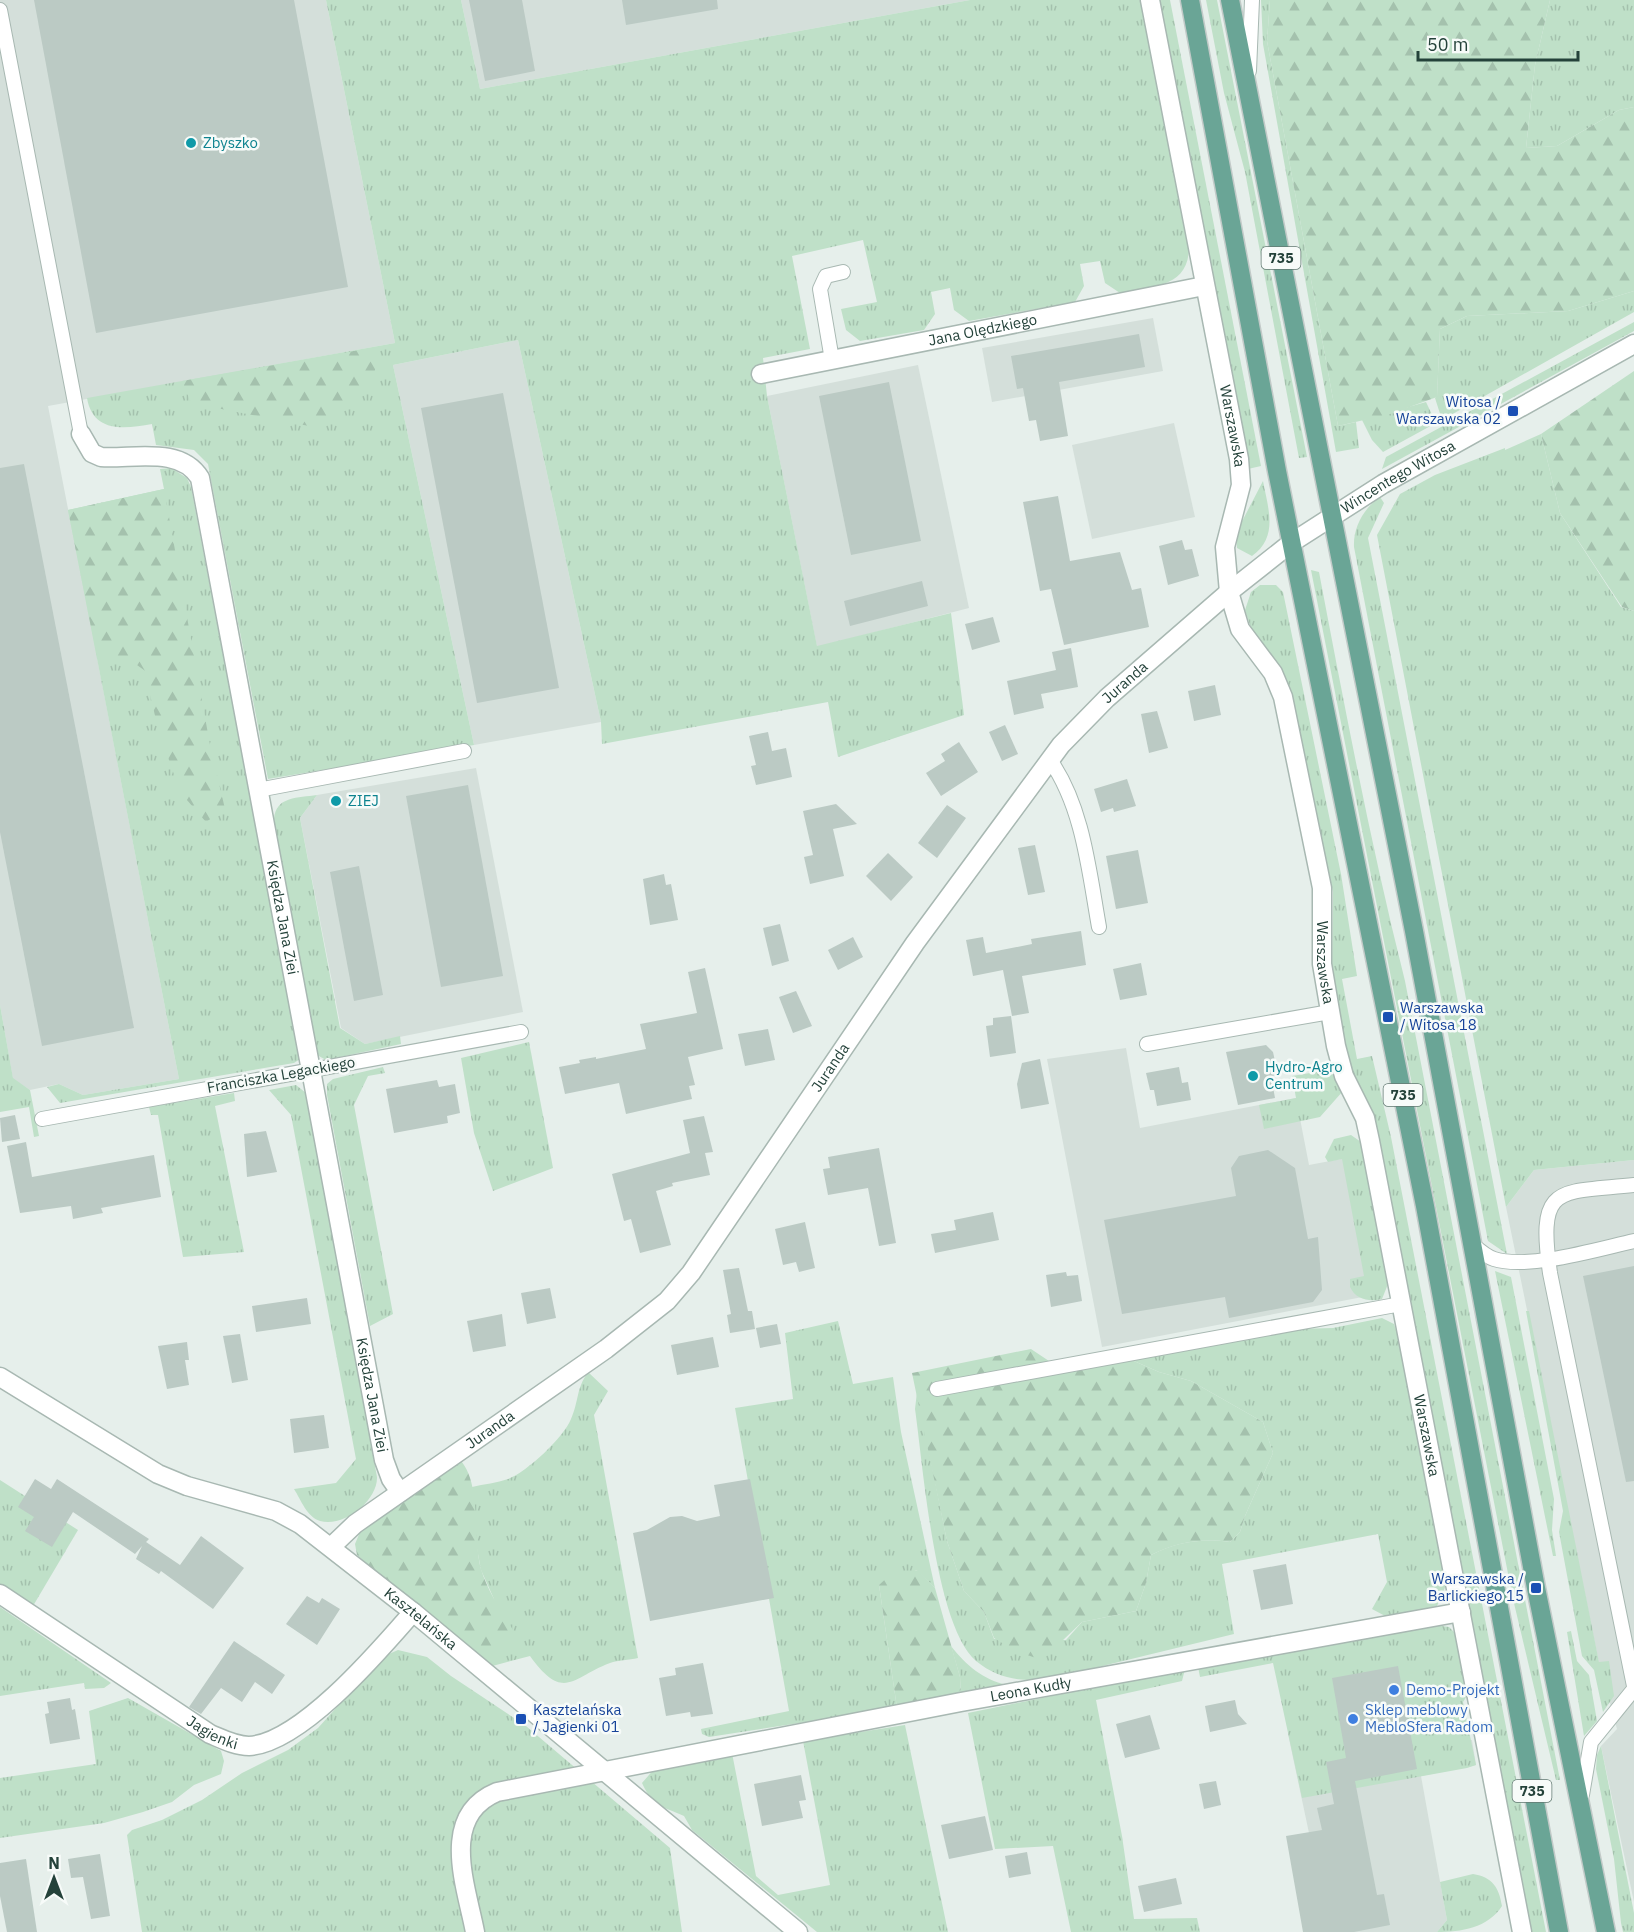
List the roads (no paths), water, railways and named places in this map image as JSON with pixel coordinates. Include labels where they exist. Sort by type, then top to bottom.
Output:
[{"type":"main road","name":"735","points":[[1190,0],[1291,543],[1425,1206],[1559,1932]]},
{"type":"main road","name":"735","points":[[1230,0],[1414,931],[1536,1588],[1606,1932]]},
{"type":"street","name":"Warszawska","points":[[1150,0],[1241,477],[1225,547],[1229,592],[1240,629],[1273,673],[1279,684],[1288,716],[1322,888],[1322,964],[1341,1070],[1368,1128],[1520,1932]]},
{"type":"street","name":"Jana Olędzkiego","points":[[761,374],[1204,286]]},
{"type":"street","name":"Wincentego Witosa","points":[[1291,543],[1383,484],[1634,344]]},
{"type":"street","name":"Księdza Jana Ziei","points":[[81,434],[92,453],[101,457],[172,458],[194,468],[200,478],[384,1460],[391,1479],[400,1492]]},
{"type":"street","name":"Juranda","points":[[331,1547],[355,1524],[606,1349],[667,1301],[691,1273],[915,943],[1050,760],[1092,712],[1229,592],[1291,543]]},
{"type":"street","name":"Kasztelańska","points":[[0,1377],[158,1474],[188,1486],[276,1511],[300,1524],[413,1612],[798,1932]]},
{"type":"street","name":"Jagienki","points":[[0,1594],[210,1734],[246,1746],[272,1740],[314,1713],[413,1612]]},
{"type":"street","name":"Leona Kudły","points":[[603,1771],[961,1702],[1461,1612]]},
{"type":"street","points":[[475,1932],[460,1839],[470,1812],[487,1796],[497,1792],[603,1771]]},
{"type":"lane","points":[[1248,94],[1252,0]]},
{"type":"lane","points":[[0,10],[81,434]]},
{"type":"lane","points":[[832,360],[820,290],[826,276],[843,272]]},
{"type":"lane","points":[[258,790],[464,752]]},
{"type":"lane","points":[[1050,760],[1062,778],[1071,800],[1088,864],[1099,927]]},
{"type":"lane","points":[[1147,1044],[1330,1012]]},
{"type":"lane","name":"Franciszka Legackiego","points":[[42,1119],[521,1032]]},
{"type":"lane","points":[[1580,1803],[1591,1742],[1634,1688],[1548,1258],[1547,1225],[1550,1207],[1556,1198],[1565,1192],[1634,1185]]},
{"type":"lane","points":[[1470,1242],[1482,1253],[1502,1261],[1526,1262],[1634,1241]]},
{"type":"lane","points":[[937,1389],[1401,1304]]},
{"type":"place","name":"Zbyszko","points":[[191,143]]},
{"type":"place","name":"Witosa / Warszawska 02","points":[[1513,411]]},
{"type":"place","name":"ZIEJ","points":[[336,801]]},
{"type":"place","name":"Warszawska / Witosa 18","points":[[1388,1017]]},
{"type":"place","name":"Hydro-Agro Centrum","points":[[1253,1076]]},
{"type":"place","name":"Warszawska / Barlickiego 15","points":[[1536,1588]]},
{"type":"place","name":"Demo-Projekt","points":[[1394,1690]]},
{"type":"place","name":"Kasztelańska / Jagienki 01","points":[[521,1719]]},
{"type":"place","name":"Sklep meblowy MebloSfera Radom","points":[[1353,1719]]}]
